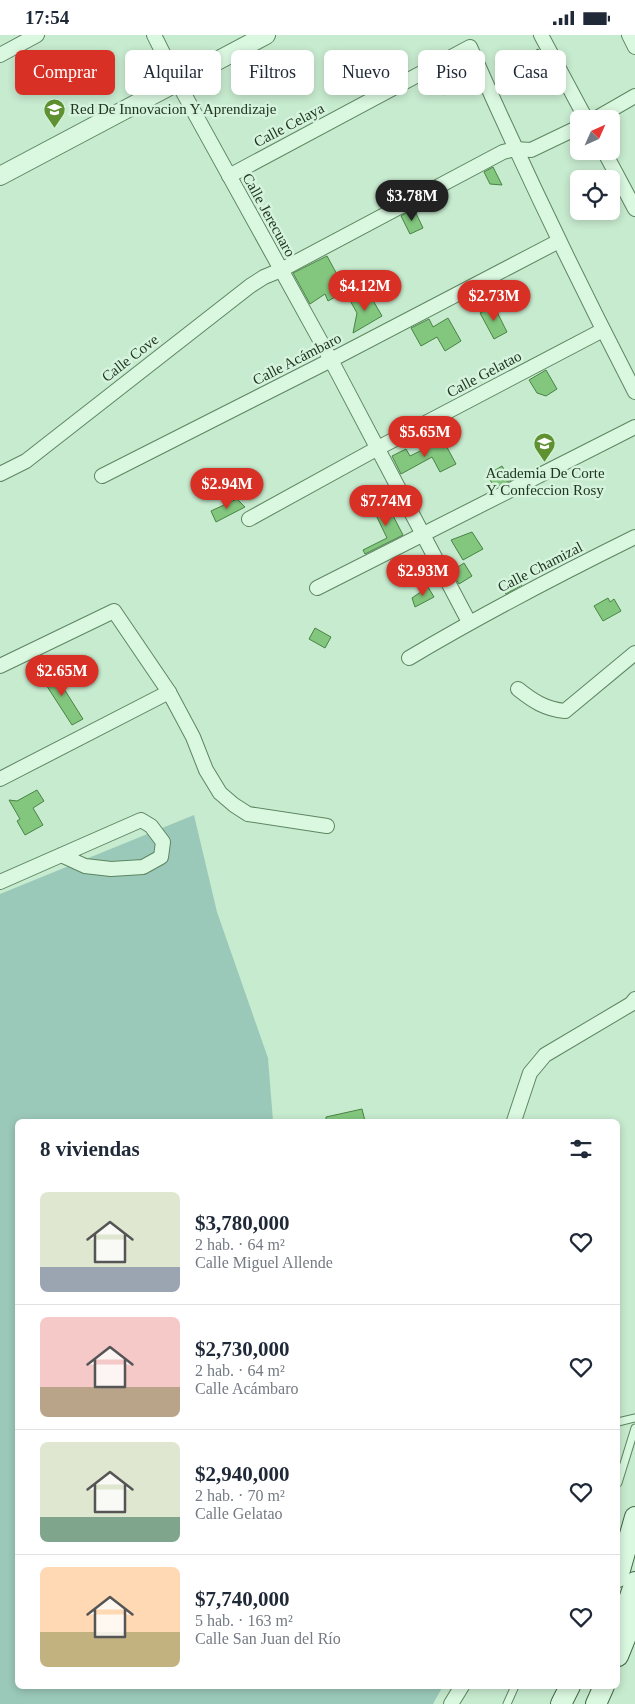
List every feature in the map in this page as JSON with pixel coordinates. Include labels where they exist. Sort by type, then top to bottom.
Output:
[{"type":"main road","points":[[620,1570],[635,1517]]},
{"type":"main road","points":[[620,1626],[635,1582]]},
{"type":"main road","points":[[620,1651],[635,1614]]},
{"type":"main road","points":[[561,1704],[568,1689]]},
{"type":"main road","points":[[594,1704],[597,1689]]},
{"type":"main road","points":[[594,1704],[602,1689]]},
{"type":"street","points":[[0,55],[37,35]]},
{"type":"street","name":"Calle Jerecuaro","points":[[154,35],[162,50]]},
{"type":"street","points":[[221,60],[266,35]]},
{"type":"street","points":[[541,35],[581,110]]},
{"type":"street","points":[[629,35],[635,47]]},
{"type":"street","name":"Calle Celaya","points":[[229,176],[470,47],[515,149]]},
{"type":"street","points":[[0,177],[155,95]]},
{"type":"street","name":"Calle Jerecuaro","points":[[185,95],[378,448],[468,622]]},
{"type":"street","points":[[611,110],[635,96]]},
{"type":"street","name":"Calle Cove","points":[[0,474],[26,461],[264,277],[281,270],[503,152],[515,149],[531,150],[570,131]]},
{"type":"street","points":[[515,149],[603,331],[635,391]]},
{"type":"street","points":[[609,160],[635,209]]},
{"type":"street","name":"Calle Acámbaro","points":[[102,476],[331,361],[559,241]]},
{"type":"street","name":"Calle Gelatao","points":[[249,519],[378,448],[603,331]]},
{"type":"street","points":[[317,588],[424,536],[635,427]]},
{"type":"street","name":"Calle Chamizal","points":[[409,658],[468,622],[635,537]]},
{"type":"street","points":[[0,666],[114,611],[169,692],[193,737],[206,770],[220,793],[234,805],[248,813],[327,826]]},
{"type":"street","points":[[518,689],[536,703],[552,710],[565,711],[635,653]]},
{"type":"street","points":[[0,779],[169,692]]},
{"type":"street","points":[[0,882],[61,855],[141,820],[151,826],[163,842],[161,857],[143,867],[111,869],[85,866],[61,855]]},
{"type":"street","points":[[515,1119],[530,1073],[545,1055],[631,1004],[635,999]]},
{"type":"street","points":[[451,1704],[460,1689]]},
{"type":"lane","points":[[620,1422],[635,1418]]},
{"type":"lane","points":[[620,1477],[635,1428]]},
{"type":"lane","points":[[507,1704],[513,1689]]},
{"type":"shaded area","points":[[194,815],[217,912],[268,1058],[273,1119],[15,1119],[15,1689],[441,1689],[433,1704],[0,1704],[0,894]]},
{"type":"building","points":[[493,167],[502,185],[490,184],[484,172]]},
{"type":"building","points":[[414,209],[423,228],[410,234],[401,216]]},
{"type":"building","points":[[327,256],[346,291],[328,301],[325,294],[310,304],[293,273]]},
{"type":"building","points":[[348,297],[371,297],[382,316],[353,333],[357,313]]},
{"type":"building","points":[[494,306],[507,332],[494,339],[480,313]]},
{"type":"building","points":[[448,318],[461,341],[445,351],[437,337],[421,346],[411,328],[429,319],[433,327]]},
{"type":"building","points":[[546,370],[557,389],[546,396],[537,393],[529,380]]},
{"type":"building","points":[[443,440],[456,464],[440,472],[432,457],[401,474],[392,456],[406,449],[410,456]]},
{"type":"building","points":[[502,466],[511,480],[495,488],[487,475]]},
{"type":"building","points":[[237,499],[245,507],[216,522],[211,511]]},
{"type":"building","points":[[387,504],[403,535],[365,554],[363,550],[387,538],[374,511]]},
{"type":"building","points":[[472,532],[483,549],[463,560],[451,540]]},
{"type":"building","points":[[464,563],[472,576],[459,584],[452,571]]},
{"type":"building","points":[[520,582],[522,585],[506,594],[504,590]]},
{"type":"building","points":[[428,587],[434,597],[415,607],[412,598]]},
{"type":"building","points":[[608,598],[610,602],[614,599],[621,611],[603,621],[594,606]]},
{"type":"building","points":[[315,628],[331,637],[325,648],[309,639]]},
{"type":"building","points":[[54,669],[61,680],[59,681],[83,719],[72,725],[41,677]]},
{"type":"building","points":[[37,790],[44,801],[33,808],[43,825],[25,835],[17,821],[20,819],[9,800],[17,801]]},
{"type":"building","points":[[362,1109],[364,1119],[326,1119],[326,1117]]},
{"type":"place","name":"Red De Innovacion Y Aprendizaje","points":[[54,128]]},
{"type":"place","name":"Academia De Corte Y Confeccion Rosy","points":[[545,463]]}]
